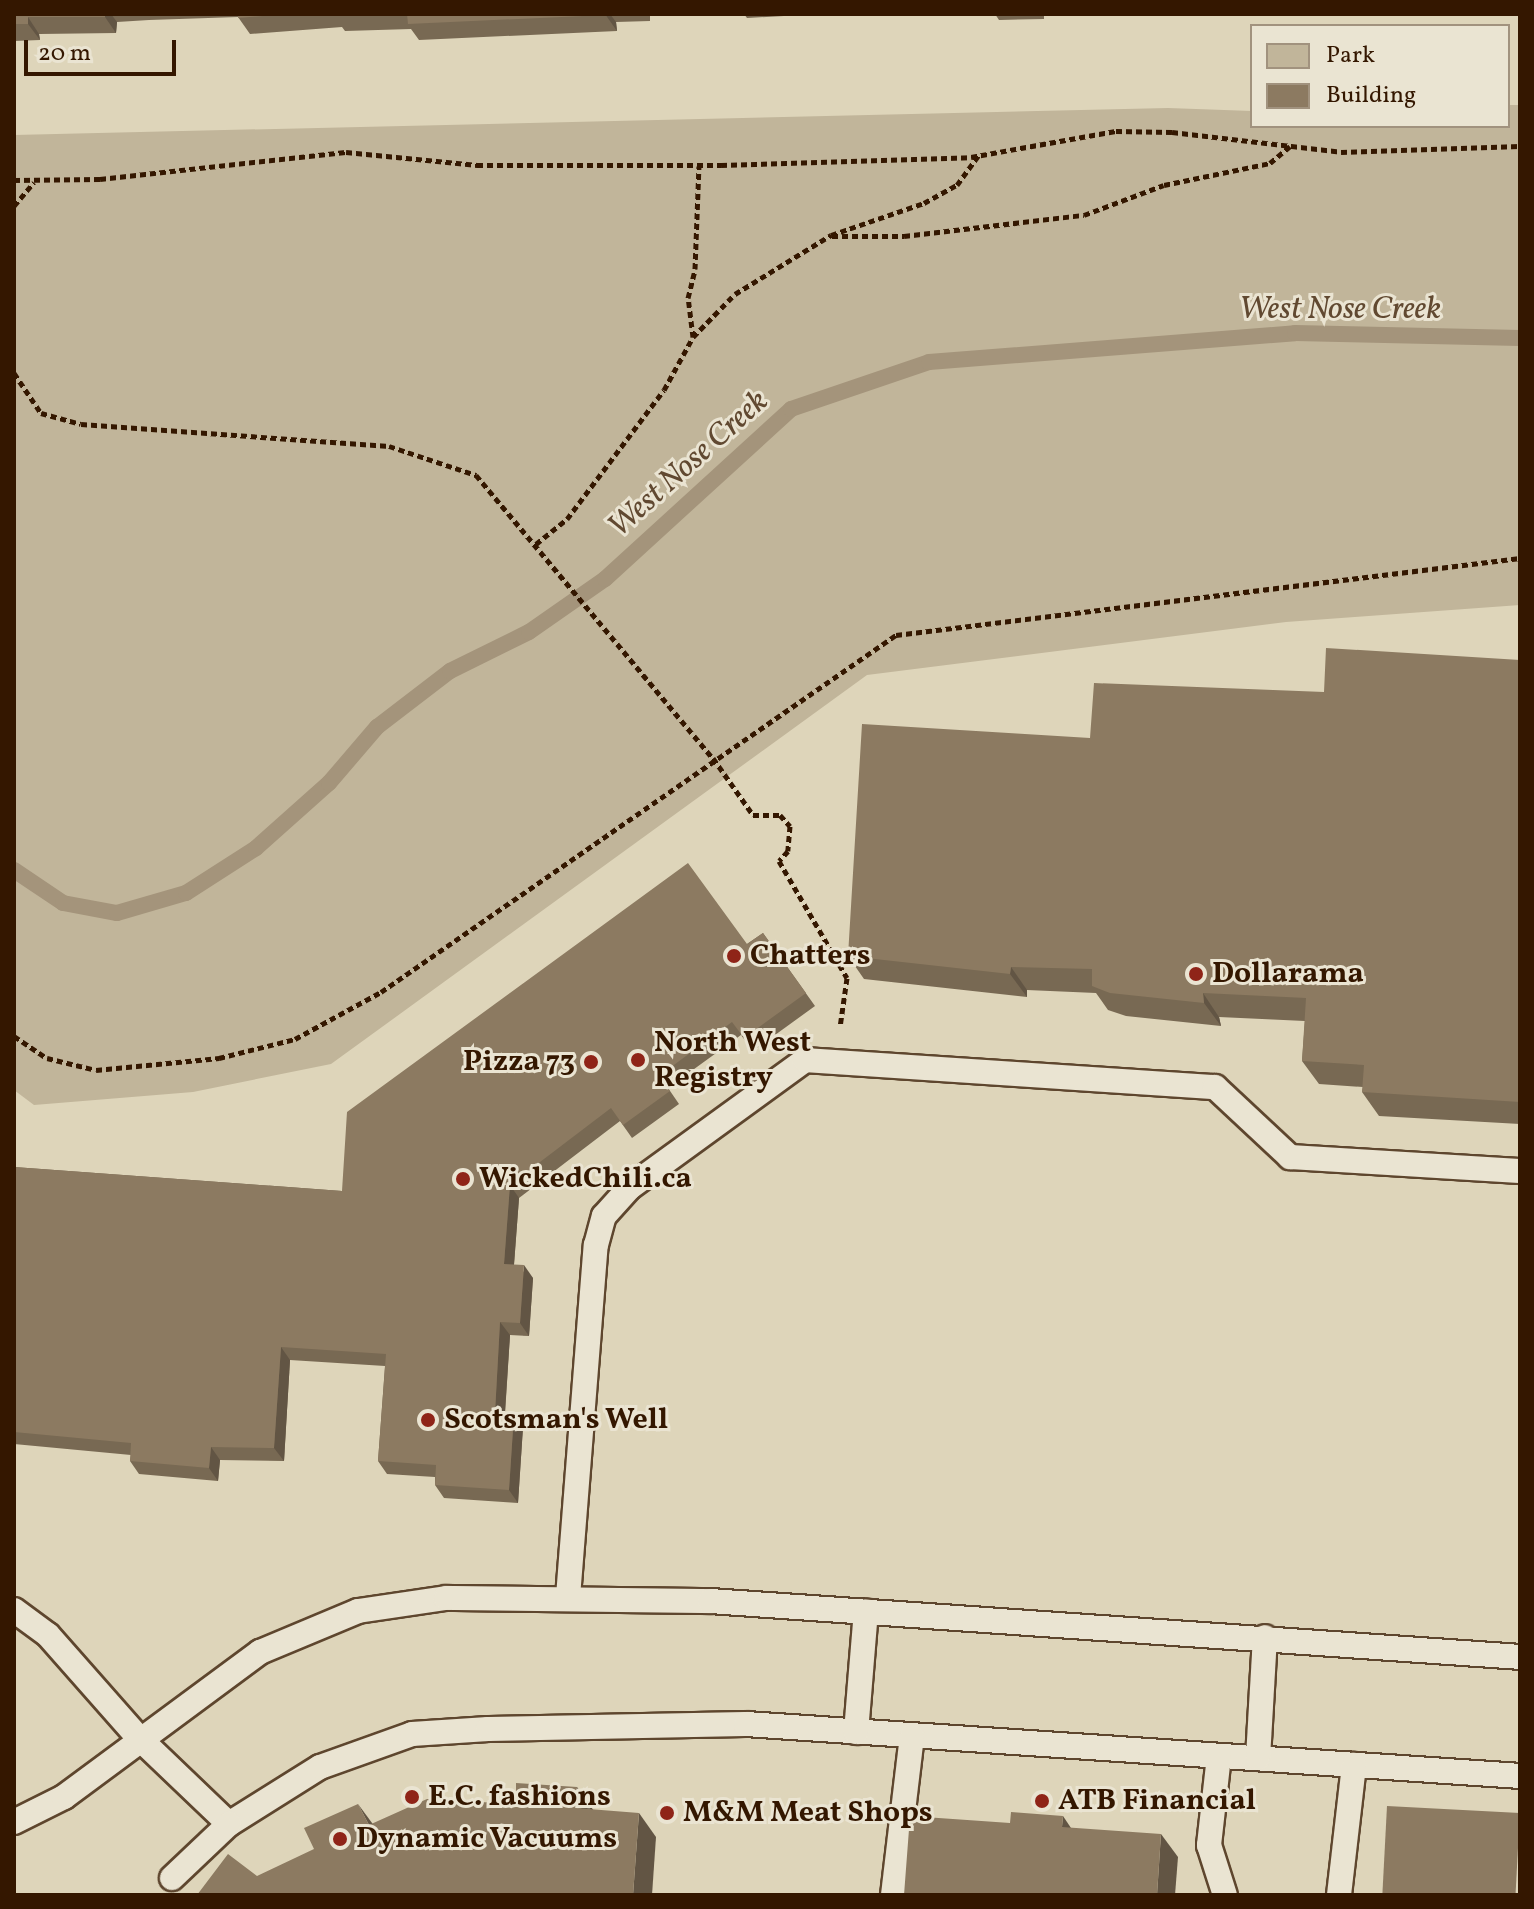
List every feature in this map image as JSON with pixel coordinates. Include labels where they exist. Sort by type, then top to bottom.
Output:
[{"type":"lane","points":[[568,1597],[596,1245],[604,1216],[629,1188],[805,1060],[1215,1087],[1290,1157],[1520,1171]]},
{"type":"lane","points":[[14,1822],[64,1797],[138,1737],[260,1652],[358,1611],[446,1598],[568,1597],[866,1611],[1520,1657]]},
{"type":"lane","points":[[14,1610],[48,1635],[138,1737],[229,1824]]},
{"type":"lane","points":[[856,1732],[866,1611]]},
{"type":"lane","points":[[1258,1758],[1265,1637]]},
{"type":"lane","points":[[172,1878],[229,1824],[320,1767],[412,1734],[746,1724],[1520,1776]]},
{"type":"lane","points":[[893,1895],[912,1736]]},
{"type":"lane","points":[[1219,1756],[1209,1845],[1225,1895]]},
{"type":"lane","points":[[1339,1895],[1354,1765]]},
{"type":"path","points":[[14,180],[34,182],[346,152],[477,165],[699,166],[980,155],[1116,131],[1341,152],[1520,146]]},
{"type":"path","points":[[831,235],[904,236],[973,230],[1053,214],[1084,215],[1164,185],[1270,163],[1291,145]]},
{"type":"path","points":[[536,544],[567,519],[620,452],[693,337],[735,294],[831,235],[924,203],[957,185],[980,155]]},
{"type":"path","points":[[693,337],[688,298],[695,269],[699,166]]},
{"type":"path","points":[[14,206],[34,182]]},
{"type":"path","points":[[14,373],[41,413],[81,424],[389,446],[476,475],[713,758],[753,815],[780,815],[790,826],[788,851],[779,861],[847,978],[836,1061]]},
{"type":"path","points":[[14,1036],[47,1058],[96,1070],[219,1058],[295,1039],[381,992],[713,758],[896,635],[1520,558]]},
{"type":"green space","points":[[1510,105],[1520,105],[1520,605],[1286,622],[867,675],[331,1064],[193,1092],[34,1105],[14,1090],[14,135],[1168,108],[1250,111],[1250,128],[1510,128]]},
{"type":"building","points":[[14,14],[105,14],[105,17],[28,17],[28,24],[14,24]]},
{"type":"building","points":[[238,14],[286,14],[238,18]]},
{"type":"building","points":[[407,14],[605,14],[605,15],[408,24]]},
{"type":"building","points":[[1326,648],[1520,660],[1520,1102],[1362,1092],[1364,1065],[1302,1061],[1306,998],[1203,993],[1204,1003],[1110,993],[1092,986],[1092,969],[1011,967],[1010,974],[848,956],[862,724],[1090,738],[1094,683],[1324,692]]},
{"type":"building","points":[[688,863],[747,944],[763,933],[806,993],[744,1038],[732,1022],[659,1076],[670,1091],[623,1125],[611,1108],[510,1185],[504,1264],[524,1265],[520,1323],[500,1322],[495,1413],[514,1414],[509,1490],[435,1485],[436,1465],[378,1461],[386,1354],[281,1347],[274,1448],[211,1447],[209,1468],[130,1461],[131,1443],[14,1432],[14,1167],[342,1191],[347,1112]]},
{"type":"building","points":[[516,1783],[577,1787],[576,1808],[639,1813],[633,1895],[197,1895],[228,1854],[257,1876],[314,1849],[304,1828],[358,1804],[369,1825],[427,1799],[516,1804]]},
{"type":"building","points":[[1387,1806],[1520,1813],[1516,1895],[1382,1895]]},
{"type":"building","points":[[1011,1812],[1063,1816],[1062,1827],[1161,1834],[1157,1895],[904,1895],[910,1816],[1010,1823]]},
{"type":"waterway","name":"West Nose Creek","points":[[14,870],[63,903],[117,913],[186,893],[256,848],[329,783],[377,727],[450,671],[529,632],[605,579],[791,409],[929,362],[1295,333],[1520,338]]},
{"type":"place","name":"Chatters","points":[[734,956]]},
{"type":"place","name":"Dollarama","points":[[1196,974]]},
{"type":"place","name":"North West Registry","points":[[638,1060]]},
{"type":"place","name":"Pizza 73","points":[[591,1062]]},
{"type":"place","name":"WickedChili.ca","points":[[463,1179]]},
{"type":"place","name":"Scotsman's Well","points":[[428,1420]]},
{"type":"place","name":"E.C. fashions","points":[[412,1797]]},
{"type":"place","name":"ATB Financial","points":[[1042,1801]]},
{"type":"place","name":"M&M Meat Shops","points":[[667,1813]]},
{"type":"place","name":"Dynamic Vacuums","points":[[340,1839]]}]
